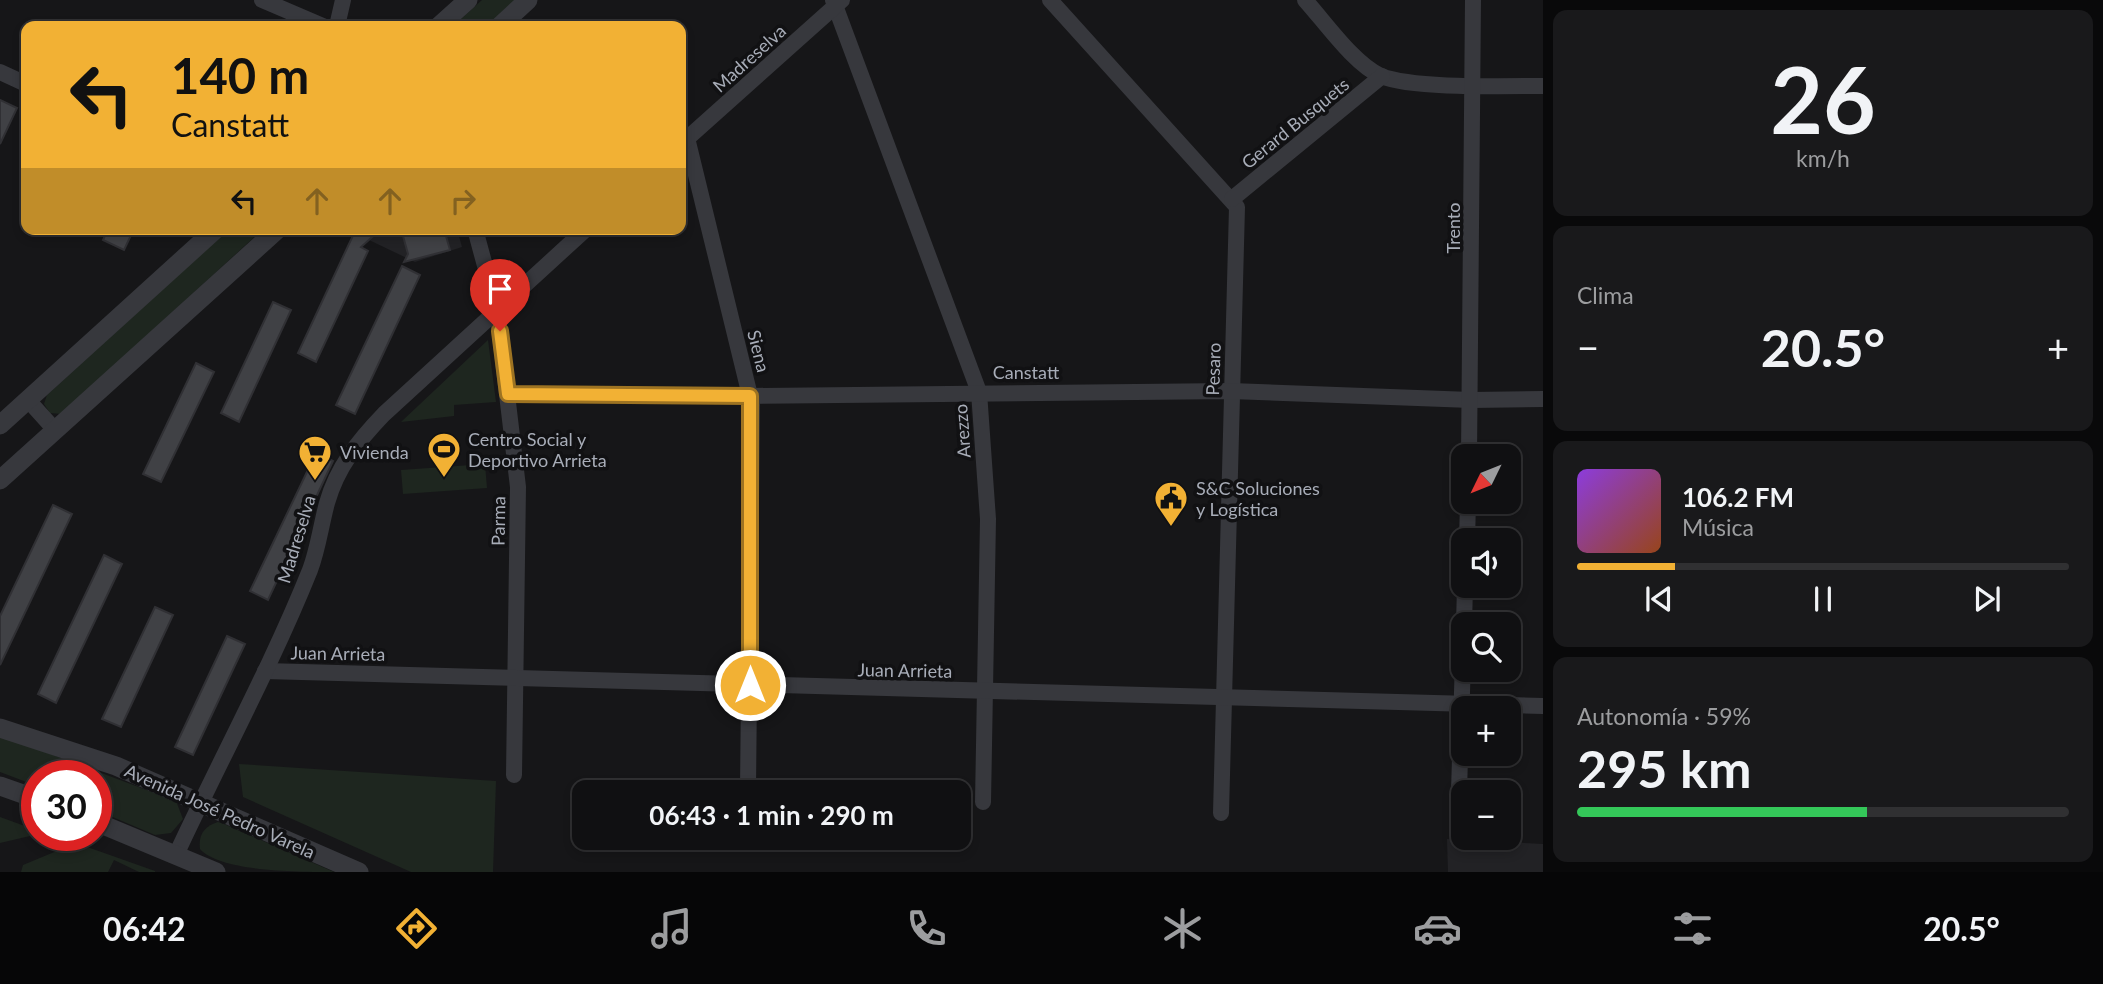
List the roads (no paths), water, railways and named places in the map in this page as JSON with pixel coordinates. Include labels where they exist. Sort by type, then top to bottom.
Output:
[{"type":"street","points":[[262,0],[311,21]]},
{"type":"street","points":[[338,21],[343,0]]},
{"type":"street","points":[[445,21],[468,0]]},
{"type":"street","points":[[505,21],[528,0]]},
{"type":"street","points":[[1049,0],[1232,199]]},
{"type":"street","points":[[1305,0],[1364,64],[1382,76],[1474,86],[1543,86]]},
{"type":"street","name":"Trento","points":[[1469,444],[1473,0]]},
{"type":"street","name":"Madreselva","points":[[686,139],[837,2]]},
{"type":"street","name":"Arezzo","points":[[837,2],[979,392],[988,519],[983,802]]},
{"type":"street","points":[[0,72],[21,82]]},
{"type":"street","name":"Gerard Busquets","points":[[1232,199],[1382,76]]},
{"type":"street","name":"Siena","points":[[686,149],[750,396],[748,780]]},
{"type":"street","name":"Pesaro","points":[[1222,813],[1231,391],[1238,215],[1232,199]]},
{"type":"street","points":[[0,425],[209,235]]},
{"type":"street","points":[[4,470],[55,430],[271,235]]},
{"type":"street","name":"Parma","points":[[477,235],[497,310],[518,487],[514,775]]},
{"type":"street","name":"Madreselva","points":[[176,855],[311,567],[337,475],[354,446],[384,414],[579,235]]},
{"type":"street","name":"Canstatt","points":[[508,394],[750,396],[1231,391],[1471,400],[1543,399]]},
{"type":"street","points":[[27,400],[55,430]]},
{"type":"street","name":"Juan Arrieta","points":[[265,670],[1451,704]]},
{"type":"street","name":"Juan Arrieta","points":[[1521,705],[1543,706]]},
{"type":"street","name":"Avenida José Pedro Varela","points":[[0,728],[116,766],[359,872]]},
{"type":"street","points":[[0,786],[21,793]]},
{"type":"street","points":[[112,829],[216,872]]},
{"type":"place","name":"Centro Social y Deportivo Arrieta","points":[[444,479]]},
{"type":"place","name":"Vivienda","points":[[315,482]]},
{"type":"place","name":"S&C Soluciones y Logística","points":[[1171,528]]}]
